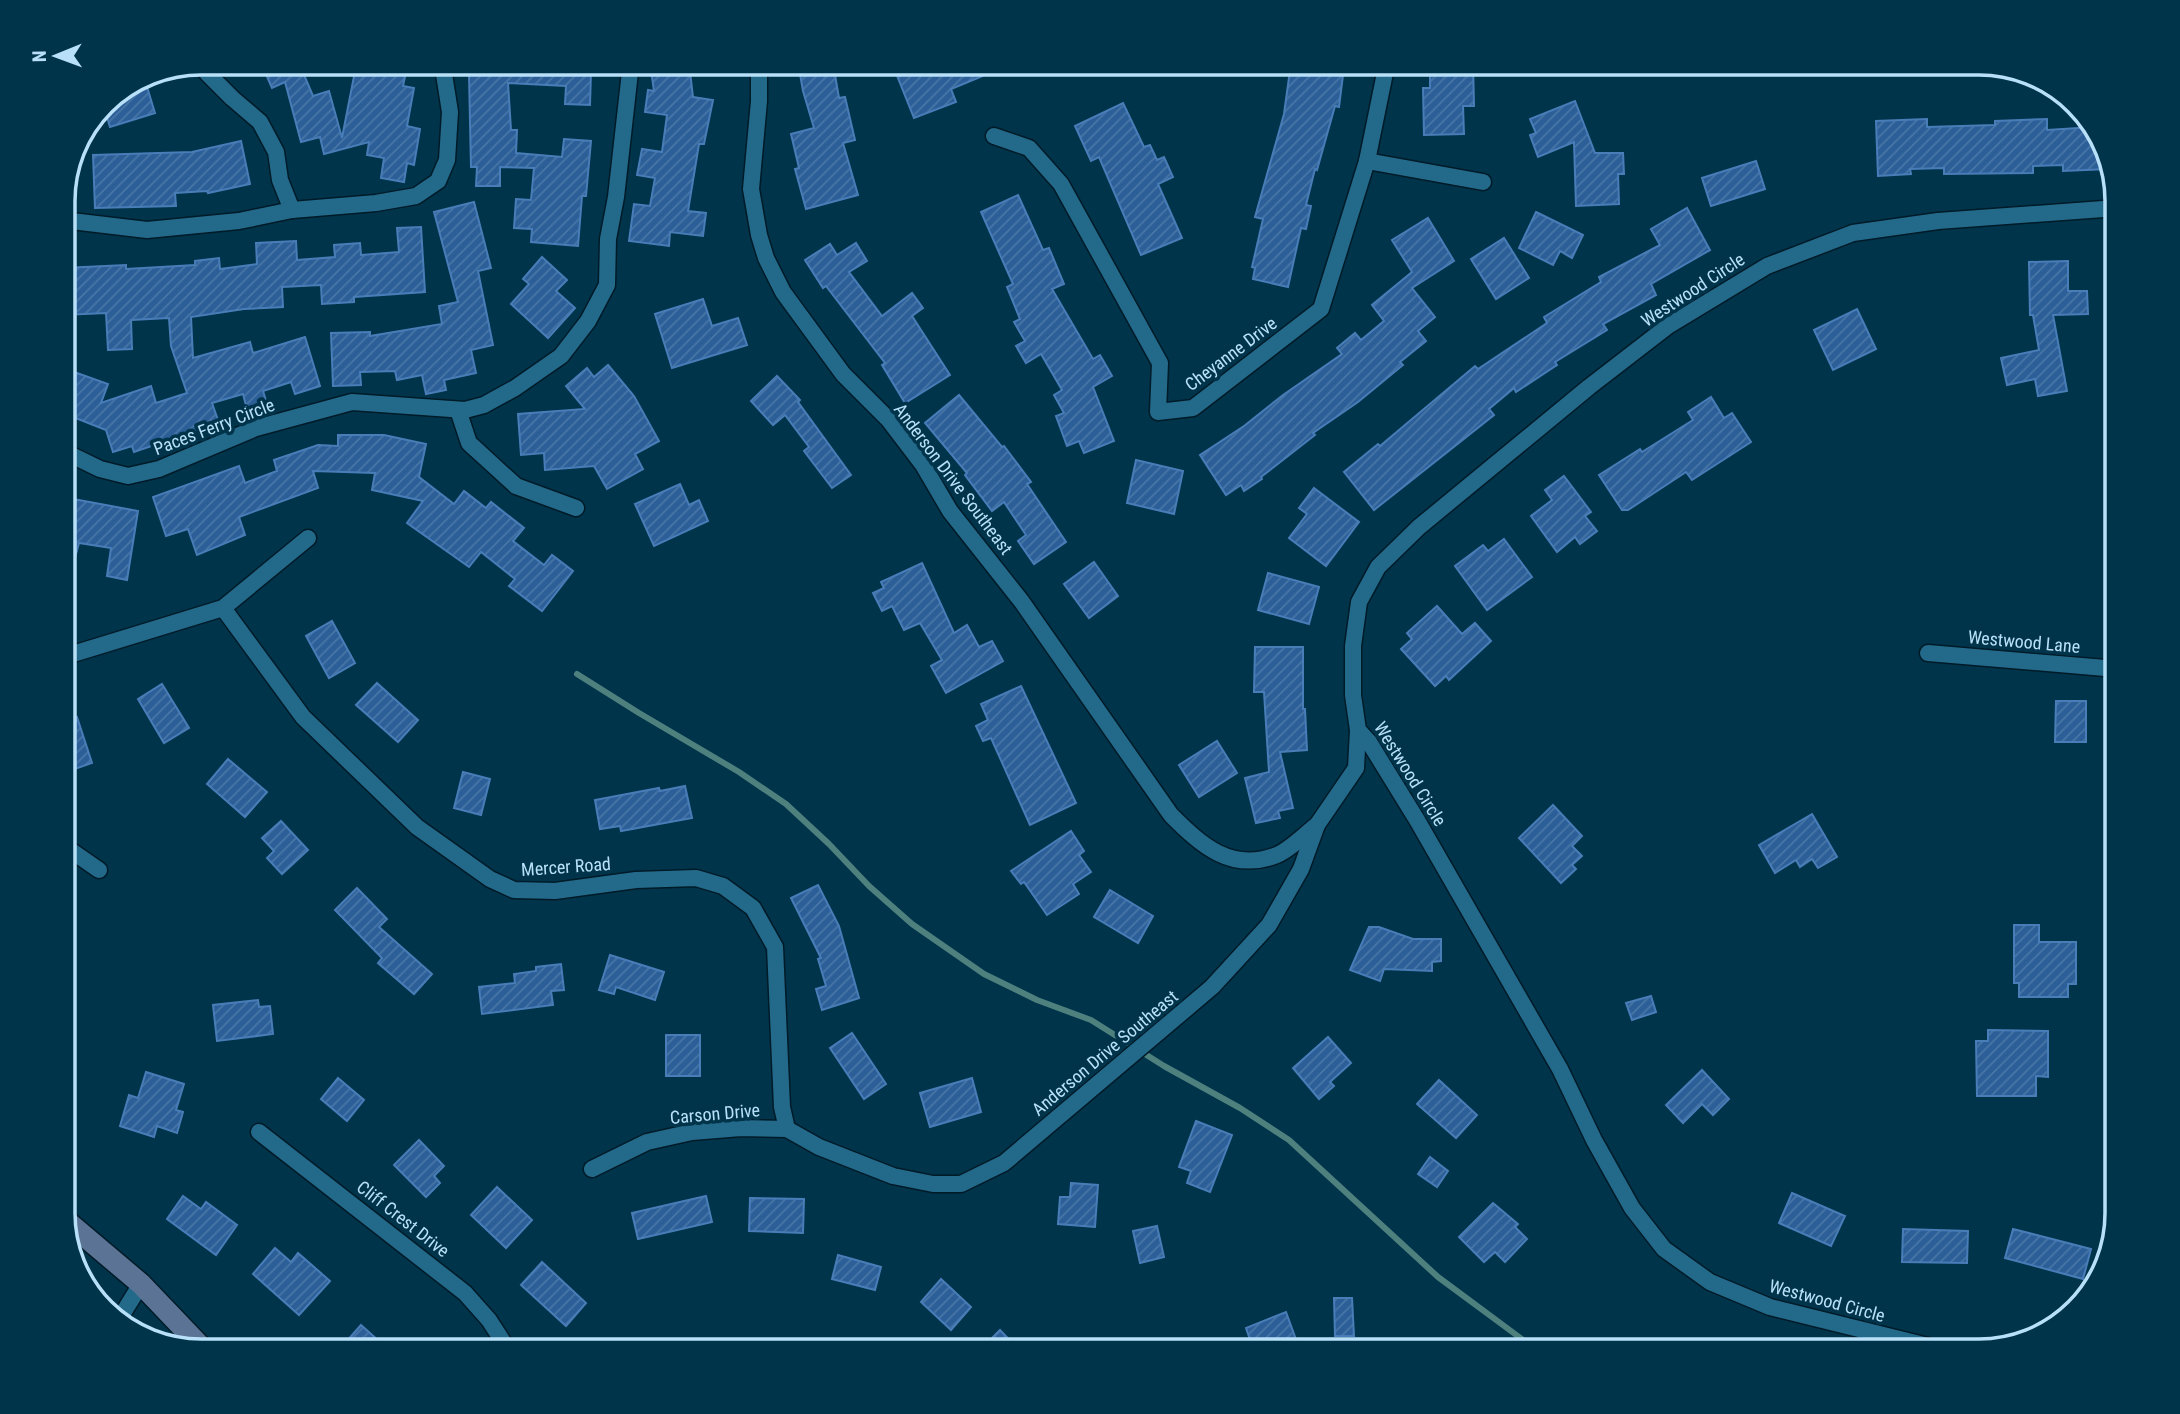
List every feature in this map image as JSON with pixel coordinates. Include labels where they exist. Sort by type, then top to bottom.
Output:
[{"type":"street","name":"Cheyanne Drive","points":[[994,136],[1029,149],[1060,184],[1160,363],[1158,412],[1193,408],[1321,309],[1367,161],[1384,75]]},
{"type":"street","points":[[210,76],[260,122],[276,152],[280,180],[292,210]]},
{"type":"street","points":[[76,222],[147,230],[239,221],[292,210],[376,203],[416,196],[438,181],[447,160],[450,112],[444,76]]},
{"type":"street","name":"Paces Ferry Circle","points":[[76,457],[100,469],[128,476],[159,470],[256,428],[352,402],[465,410],[484,405],[515,388],[561,356],[588,321],[607,285],[608,239],[616,197],[630,76]]},
{"type":"street","name":"Anderson Drive Southeast","points":[[759,76],[760,101],[751,189],[766,258],[783,292],[843,373],[888,419],[916,456],[950,511],[1022,602],[1171,814],[1198,842],[1223,857],[1248,861],[1278,855],[1317,825]]},
{"type":"street","points":[[1367,161],[1483,183]]},
{"type":"street","name":"Westwood Circle","points":[[1900,1339],[1770,1307],[1710,1282],[1664,1249],[1632,1208],[1594,1140],[1560,1069],[1417,820],[1368,741],[1358,730],[1353,695],[1353,646],[1359,602],[1378,567],[1451,500],[1668,326],[1767,265],[1853,233],[1938,221],[2105,209]]},
{"type":"street","points":[[458,410],[469,443],[516,485],[576,508]]},
{"type":"street","points":[[76,653],[222,608],[309,538]]},
{"type":"street","name":"Mercer Road","points":[[222,608],[303,718],[416,827],[489,879],[514,890],[555,891],[636,880],[696,878],[723,886],[753,908],[775,947],[782,1107],[787,1129]]},
{"type":"street","name":"Westwood Lane","points":[[1928,653],[2105,668]]},
{"type":"street","name":"Anderson Drive Southeast","points":[[842,1156],[893,1176],[933,1184],[961,1184],[1004,1163],[1212,988],[1269,925],[1301,869],[1317,825],[1356,768],[1358,730]]},
{"type":"street","points":[[76,854],[99,870]]},
{"type":"street","name":"Carson Drive","points":[[592,1169],[647,1142],[692,1132],[741,1128],[787,1129],[842,1156]]},
{"type":"street","name":"Cliff Crest Drive","points":[[259,1132],[465,1293],[489,1320],[501,1339]]},
{"type":"street","points":[[77,1230],[141,1284],[193,1338]]},
{"type":"street","points":[[124,1312],[141,1284]]},
{"type":"building","points":[[1289,75],[1343,75],[1339,107],[1335,106],[1317,170],[1315,169],[1306,205],[1311,206],[1306,229],[1301,228],[1288,287],[1253,279],[1255,268],[1252,267],[1263,219],[1255,217],[1284,114]]},
{"type":"building","points":[[1430,75],[1473,75],[1474,106],[1463,106],[1464,134],[1424,135],[1423,88],[1430,88]]},
{"type":"building","points":[[267,76],[304,76],[313,96],[329,91],[342,138],[354,76],[405,76],[403,86],[414,88],[407,126],[420,129],[414,165],[407,163],[404,182],[381,178],[384,158],[367,155],[369,142],[324,154],[320,137],[301,142],[285,82],[272,88]]},
{"type":"building","points":[[469,76],[591,76],[590,105],[565,104],[566,86],[508,83],[511,130],[517,130],[516,153],[562,157],[564,139],[591,141],[586,196],[582,196],[578,246],[531,242],[532,229],[514,228],[516,199],[531,200],[534,168],[500,167],[500,186],[476,186],[477,167],[471,167]]},
{"type":"building","points":[[652,76],[690,76],[693,97],[713,100],[704,144],[699,144],[688,211],[706,213],[703,236],[670,232],[669,246],[629,241],[634,204],[650,206],[655,178],[637,175],[642,149],[662,152],[667,115],[645,112],[648,90],[654,91]]},
{"type":"building","points":[[800,76],[835,76],[839,98],[845,97],[855,140],[843,143],[858,195],[806,209],[795,169],[799,168],[791,134],[814,128]]},
{"type":"building","points":[[897,76],[984,76],[951,89],[956,102],[914,118]]},
{"type":"building","points":[[147,88],[155,113],[110,127],[107,118],[112,112]]},
{"type":"building","points":[[1575,101],[1595,153],[1623,153],[1624,174],[1618,174],[1619,204],[1576,206],[1574,142],[1538,157],[1530,135],[1536,133],[1530,119]]},
{"type":"building","points":[[1123,103],[1144,147],[1150,145],[1157,160],[1164,157],[1173,177],[1158,184],[1182,238],[1141,255],[1099,157],[1091,161],[1075,126]]},
{"type":"building","points":[[1927,119],[1927,127],[1995,125],[1995,121],[2047,119],[2047,130],[2081,128],[2092,146],[2100,169],[2063,171],[2063,165],[2033,166],[2033,173],[1944,174],[1944,168],[1910,169],[1911,174],[1878,176],[1876,121]]},
{"type":"building","points":[[241,141],[250,184],[208,193],[175,193],[176,206],[95,208],[93,155],[192,152]]},
{"type":"building","points":[[1756,161],[1765,189],[1711,206],[1702,178]]},
{"type":"building","points":[[1018,195],[1043,250],[1049,248],[1064,284],[1052,289],[1093,359],[1100,355],[1112,376],[1093,387],[1114,441],[1084,453],[1079,441],[1067,446],[1056,416],[1064,413],[1054,395],[1062,390],[1041,354],[1026,363],[1016,346],[1025,341],[1014,322],[1020,319],[1007,287],[1013,284],[981,212]]},
{"type":"building","points":[[474,202],[491,268],[478,271],[493,345],[471,350],[476,373],[444,380],[446,390],[426,394],[422,375],[397,380],[395,371],[360,372],[361,385],[333,386],[331,333],[370,332],[370,336],[442,324],[439,306],[458,302],[434,212]]},
{"type":"building","points":[[1687,208],[1710,250],[1651,284],[1656,295],[1603,324],[1607,330],[1555,362],[1557,365],[1516,392],[1514,388],[1489,409],[1494,415],[1374,510],[1344,472],[1378,444],[1380,446],[1475,366],[1478,369],[1547,323],[1544,317],[1601,282],[1599,277],[1660,245],[1651,229]]},
{"type":"building","points":[[1536,212],[1583,235],[1572,258],[1560,251],[1553,265],[1519,248]]},
{"type":"building","points":[[1428,218],[1454,261],[1412,288],[1435,317],[1418,331],[1426,341],[1400,362],[1403,365],[1358,402],[1313,433],[1315,435],[1261,477],[1262,479],[1244,491],[1241,485],[1226,495],[1200,455],[1342,354],[1337,348],[1355,333],[1361,340],[1384,321],[1372,305],[1412,272],[1392,240]]},
{"type":"building","points":[[421,227],[425,292],[354,297],[354,302],[322,304],[321,285],[282,287],[283,307],[244,309],[191,317],[193,358],[250,342],[253,353],[305,337],[320,386],[295,394],[291,382],[263,391],[268,407],[248,413],[243,394],[212,403],[219,423],[134,452],[132,446],[113,452],[106,430],[76,418],[76,373],[108,384],[101,403],[151,386],[156,403],[187,393],[171,346],[169,318],[131,320],[132,349],[108,350],[106,313],[76,314],[76,267],[126,265],[126,269],[195,265],[195,261],[219,258],[220,269],[257,264],[256,243],[296,241],[297,260],[335,257],[334,245],[360,243],[361,255],[399,252],[397,228]]},
{"type":"building","points":[[1504,238],[1529,278],[1496,299],[1471,259]]},
{"type":"building","points":[[856,243],[867,261],[849,272],[882,316],[912,293],[923,308],[912,316],[950,375],[905,403],[882,365],[885,363],[826,286],[823,288],[805,260],[830,244],[837,255]]},
{"type":"building","points":[[542,257],[567,280],[556,291],[575,308],[548,338],[511,304],[529,284],[523,279]]},
{"type":"building","points":[[2068,261],[2068,291],[2087,291],[2088,314],[2053,315],[2067,391],[2038,396],[2035,379],[2007,385],[2001,358],[2039,350],[2033,315],[2030,315],[2029,262]]},
{"type":"building","points":[[703,299],[712,326],[738,318],[747,345],[672,368],[655,314]]},
{"type":"building","points":[[1857,309],[1876,349],[1833,370],[1814,330]]},
{"type":"building","points":[[608,365],[634,396],[659,441],[635,454],[643,469],[607,489],[594,466],[545,470],[544,453],[521,455],[518,414],[585,409],[566,386],[587,368],[594,377]]},
{"type":"building","points":[[777,376],[800,400],[798,402],[851,475],[832,488],[804,451],[809,447],[785,415],[773,425],[751,401]]},
{"type":"building","points":[[959,395],[1002,447],[1004,446],[1031,482],[1027,484],[1066,542],[1034,564],[1018,541],[1026,535],[1004,502],[992,511],[965,475],[967,473],[925,423]]},
{"type":"building","points":[[1711,397],[1724,418],[1732,413],[1751,442],[1692,480],[1686,472],[1628,510],[1622,510],[1599,475],[1693,420],[1688,412]]},
{"type":"building","points":[[338,435],[384,435],[426,444],[419,477],[454,504],[464,491],[486,508],[491,502],[524,528],[513,541],[544,565],[552,555],[573,571],[542,611],[509,586],[515,579],[481,552],[469,567],[407,523],[423,501],[372,490],[375,473],[313,471],[318,488],[239,517],[245,535],[197,555],[188,529],[166,536],[153,497],[239,466],[245,483],[277,471],[274,460],[318,445],[338,446]]},
{"type":"building","points":[[1136,460],[1183,471],[1174,514],[1127,503]]},
{"type":"building","points":[[1564,476],[1591,512],[1585,516],[1597,531],[1580,544],[1575,537],[1557,552],[1531,516],[1552,500],[1545,490]]},
{"type":"building","points":[[680,484],[689,505],[699,500],[708,521],[654,546],[635,504]]},
{"type":"building","points":[[1314,488],[1359,522],[1326,566],[1289,538],[1307,514],[1299,508]]},
{"type":"building","points":[[76,499],[138,511],[127,580],[107,576],[111,548],[79,543],[76,554]]},
{"type":"building","points":[[1504,539],[1532,577],[1487,610],[1455,566],[1483,545],[1488,551]]},
{"type":"building","points":[[1094,562],[1118,596],[1089,618],[1064,584]]},
{"type":"building","points":[[922,563],[954,633],[967,625],[979,647],[992,641],[1003,661],[946,693],[931,666],[942,660],[920,623],[904,630],[892,606],[882,611],[873,593],[884,588],[881,582]]},
{"type":"building","points":[[1268,573],[1319,587],[1309,624],[1258,610]]},
{"type":"building","points":[[1437,606],[1462,634],[1475,623],[1491,641],[1449,680],[1446,676],[1435,686],[1401,649],[1412,639],[1407,633]]},
{"type":"building","points":[[332,621],[355,663],[329,678],[306,636]]},
{"type":"building","points":[[1255,647],[1303,647],[1303,709],[1307,750],[1280,752],[1293,808],[1278,811],[1280,818],[1256,823],[1245,778],[1269,772],[1264,692],[1254,692]]},
{"type":"building","points":[[377,683],[418,720],[398,742],[356,705]]},
{"type":"building","points":[[162,684],[189,728],[164,743],[138,699]]},
{"type":"building","points":[[1021,686],[1076,803],[1030,825],[991,738],[983,741],[976,726],[988,720],[981,704]]},
{"type":"building","points":[[2056,701],[2086,701],[2086,742],[2055,742]]},
{"type":"building","points":[[76,717],[92,763],[76,769]]},
{"type":"building","points":[[1217,741],[1237,773],[1199,797],[1179,765]]},
{"type":"building","points":[[228,759],[267,792],[245,817],[207,784]]},
{"type":"building","points":[[463,772],[490,779],[481,815],[454,808]]},
{"type":"building","points":[[685,786],[692,818],[621,831],[620,826],[600,829],[595,800]]},
{"type":"building","points":[[1553,805],[1582,836],[1572,846],[1582,856],[1572,865],[1576,869],[1561,883],[1519,838]]},
{"type":"building","points":[[1812,814],[1837,857],[1818,868],[1812,859],[1800,867],[1796,860],[1775,873],[1759,845]]},
{"type":"building","points":[[281,821],[308,850],[282,874],[267,858],[274,851],[262,838]]},
{"type":"building","points":[[1071,831],[1084,851],[1079,855],[1091,872],[1073,884],[1079,894],[1047,915],[1024,882],[1021,884],[1011,871]]},
{"type":"building","points":[[818,885],[839,926],[859,998],[822,1010],[816,989],[826,986],[818,959],[821,958],[791,898]]},
{"type":"building","points":[[357,888],[387,919],[379,927],[432,974],[414,994],[378,963],[382,958],[335,910]]},
{"type":"building","points":[[1110,890],[1153,916],[1138,943],[1094,917]]},
{"type":"building","points":[[2014,925],[2039,925],[2039,942],[2076,942],[2076,984],[2068,984],[2068,997],[2019,997],[2019,983],[2014,983]]},
{"type":"building","points":[[1369,927],[1379,927],[1413,939],[1441,939],[1441,961],[1432,962],[1432,971],[1384,969],[1380,981],[1350,970]]},
{"type":"building","points":[[610,955],[664,972],[655,1000],[616,987],[614,994],[599,990]]},
{"type":"building","points":[[561,964],[564,990],[551,991],[553,1005],[482,1014],[479,987],[515,983],[514,974],[536,971],[536,967]]},
{"type":"building","points":[[1651,996],[1656,1012],[1632,1020],[1626,1003]]},
{"type":"building","points":[[258,1000],[259,1007],[270,1006],[273,1034],[217,1041],[213,1005]]},
{"type":"building","points":[[1988,1030],[2048,1031],[2048,1077],[2036,1076],[2036,1096],[1977,1096],[1976,1041],[1988,1041]]},
{"type":"building","points":[[852,1033],[886,1084],[864,1099],[830,1048]]},
{"type":"building","points":[[666,1035],[700,1035],[700,1076],[666,1076]]},
{"type":"building","points":[[1328,1037],[1351,1063],[1330,1082],[1334,1086],[1319,1099],[1293,1068]]},
{"type":"building","points":[[1702,1070],[1729,1099],[1713,1115],[1702,1104],[1683,1123],[1666,1105]]},
{"type":"building","points":[[146,1072],[184,1084],[176,1110],[183,1112],[177,1133],[157,1126],[154,1137],[120,1126],[129,1095],[138,1098]]},
{"type":"building","points":[[338,1078],[364,1100],[347,1121],[321,1099]]},
{"type":"building","points":[[972,1078],[981,1112],[930,1127],[920,1093]]},
{"type":"building","points":[[1439,1080],[1477,1115],[1456,1138],[1417,1104]]},
{"type":"building","points":[[1196,1121],[1232,1135],[1210,1192],[1187,1183],[1191,1171],[1179,1167]]},
{"type":"building","points":[[419,1140],[444,1166],[434,1176],[440,1183],[426,1197],[394,1165]]},
{"type":"building","points":[[1430,1157],[1448,1171],[1437,1187],[1418,1174]]},
{"type":"building","points":[[1071,1183],[1098,1185],[1095,1227],[1058,1224],[1060,1197],[1070,1197]]},
{"type":"building","points":[[497,1187],[532,1220],[506,1248],[471,1215]]},
{"type":"building","points":[[1792,1193],[1845,1216],[1831,1246],[1779,1223]]},
{"type":"building","points":[[183,1196],[201,1209],[206,1202],[237,1225],[216,1255],[167,1219]]},
{"type":"building","points":[[706,1196],[712,1222],[638,1239],[632,1213]]},
{"type":"building","points":[[750,1198],[804,1199],[803,1233],[749,1231]]},
{"type":"building","points":[[1493,1203],[1518,1224],[1515,1227],[1527,1239],[1505,1262],[1495,1252],[1484,1262],[1459,1237]]},
{"type":"building","points":[[1157,1226],[1164,1257],[1140,1263],[1133,1231]]},
{"type":"building","points":[[1903,1229],[1968,1231],[1967,1263],[1902,1262]]},
{"type":"building","points":[[2013,1229],[2091,1249],[2083,1279],[2005,1258]]},
{"type":"building","points":[[275,1248],[291,1262],[298,1253],[330,1281],[299,1315],[253,1274]]},
{"type":"building","points":[[838,1255],[881,1267],[875,1290],[832,1279]]},
{"type":"building","points":[[542,1262],[586,1303],[566,1326],[521,1285]]},
{"type":"building","points":[[941,1279],[971,1307],[951,1330],[921,1302]]},
{"type":"building","points":[[1334,1298],[1352,1298],[1354,1336],[1335,1336]]},
{"type":"building","points":[[1286,1312],[1296,1339],[1250,1339],[1246,1328]]},
{"type":"building","points":[[361,1325],[377,1339],[349,1339]]},
{"type":"building","points":[[1000,1330],[1009,1339],[991,1339]]},
{"type":"waterway","points":[[577,674],[739,772],[786,804],[869,886],[912,924],[984,974],[1037,1000],[1091,1020],[1289,1140],[1438,1277],[1522,1339]]}]
